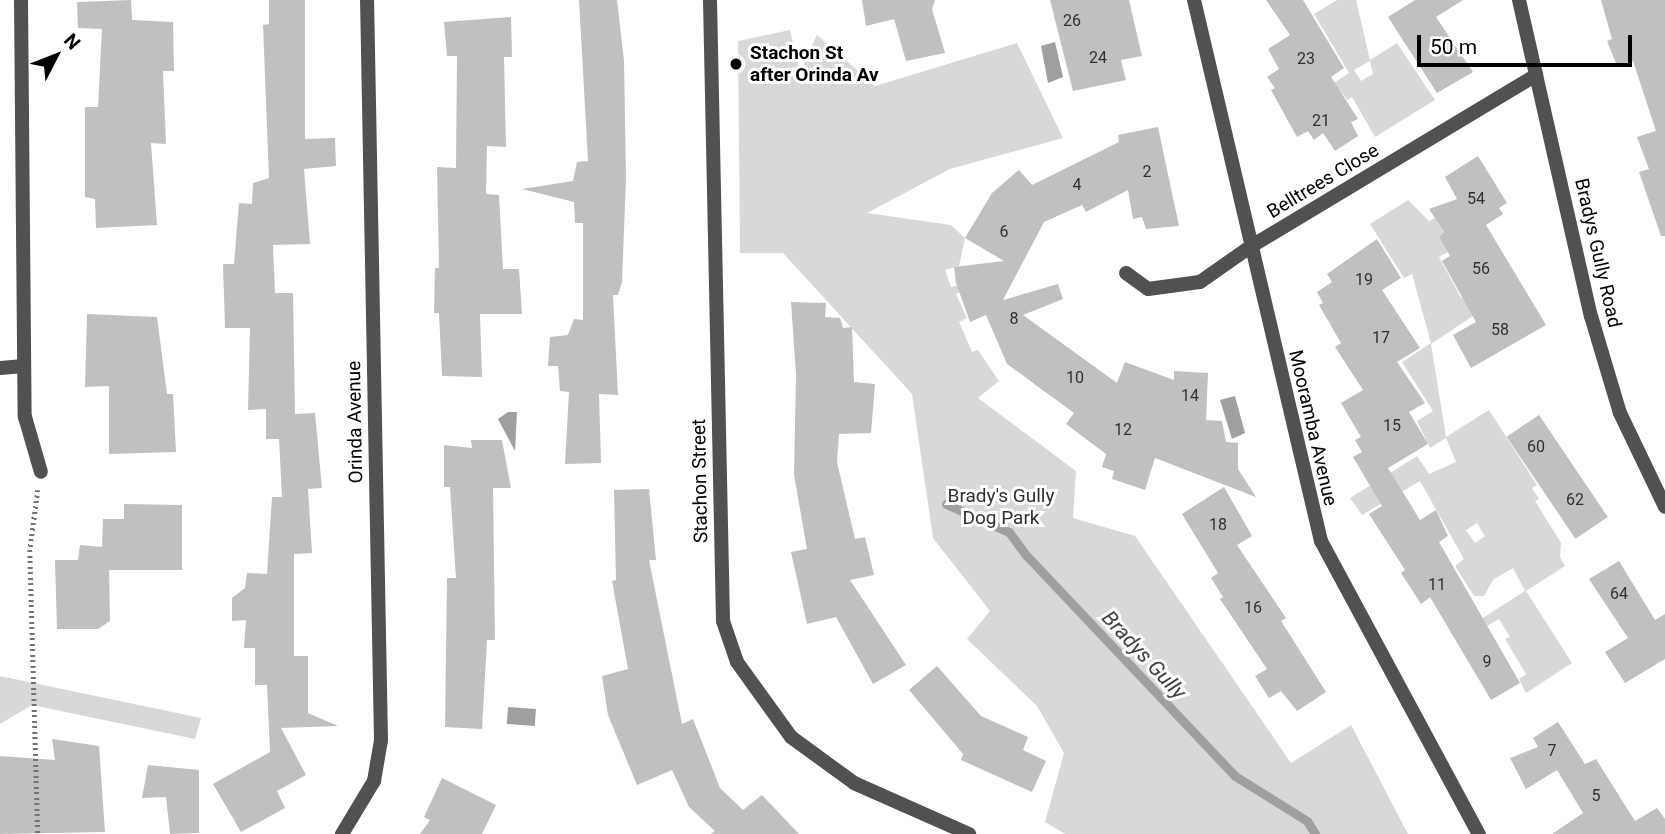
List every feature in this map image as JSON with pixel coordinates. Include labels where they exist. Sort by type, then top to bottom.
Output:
[{"type":"street","points":[[21,0],[25,417],[41,472]]},
{"type":"street","name":"Orinda Avenue","points":[[342,834],[374,781],[382,740],[368,0]]},
{"type":"street","name":"Stachon Street","points":[[710,0],[723,621],[737,662],[791,737],[853,783],[969,834]]},
{"type":"street","name":"Mooramba Avenue","points":[[1194,0],[1321,541],[1479,834]]},
{"type":"street","name":"Bradys Gully Road","points":[[1519,0],[1591,316],[1616,401],[1665,507]]},
{"type":"street","name":"Belltrees Close","points":[[1126,273],[1148,289],[1168,289],[1200,282],[1250,247],[1536,75]]},
{"type":"street","points":[[0,368],[24,366]]},
{"type":"path","points":[[38,834],[30,550],[41,472]]},
{"type":"green space","points":[[1337,0],[1356,0],[1370,60],[1397,43],[1435,100],[1375,137],[1352,97],[1347,100],[1334,83],[1349,73],[1314,14]],"holes":[[[1370,61],[1373,74],[1361,81],[1354,70]]]},
{"type":"green space","name":"Brady's Gully Dog Park","points":[[790,30],[800,72],[817,35],[875,86],[1017,43],[1063,138],[950,169],[867,213],[951,225],[965,238],[959,266],[945,270],[951,287],[961,285],[963,291],[956,294],[967,318],[959,322],[972,352],[978,350],[999,381],[978,398],[1076,471],[1073,518],[1135,536],[1291,763],[1351,725],[1408,834],[1065,834],[1045,822],[1064,753],[1037,706],[967,639],[990,611],[933,538],[912,394],[783,253],[740,253],[738,41]]},
{"type":"green space","points":[[1408,200],[1429,221],[1435,218],[1444,232],[1439,237],[1448,252],[1439,257],[1461,298],[1465,297],[1476,314],[1431,344],[1446,437],[1489,410],[1537,485],[1532,488],[1539,499],[1535,501],[1561,543],[1560,557],[1565,566],[1526,591],[1572,663],[1526,693],[1519,679],[1526,674],[1505,639],[1510,637],[1499,619],[1485,627],[1481,619],[1525,591],[1513,568],[1493,580],[1484,596],[1474,596],[1455,566],[1464,559],[1420,481],[1362,515],[1350,498],[1417,456],[1429,474],[1456,462],[1446,438],[1430,448],[1417,421],[1433,411],[1402,362],[1431,343],[1412,274],[1404,278],[1370,224]],"holes":[[[1477,523],[1485,536],[1475,543],[1466,530]]]},
{"type":"green space","points":[[0,676],[201,718],[195,739],[32,705],[0,724]]},
{"type":"shaded area","points":[[1055,42],[1063,77],[1048,83],[1041,46]]},
{"type":"shaded area","points":[[1235,396],[1245,433],[1232,439],[1220,400]]},
{"type":"shaded area","points":[[508,412],[517,412],[515,451],[498,419]]},
{"type":"shaded area","points":[[508,707],[536,709],[535,726],[507,724]]},
{"type":"building","points":[[131,0],[132,20],[173,22],[174,71],[163,71],[166,144],[151,143],[157,225],[96,228],[95,199],[85,197],[85,107],[98,107],[102,29],[78,28],[77,2]]},
{"type":"building","points":[[269,0],[305,0],[305,139],[335,138],[336,166],[304,169],[310,244],[273,245],[275,293],[293,293],[295,414],[315,413],[322,488],[308,489],[312,553],[294,554],[294,656],[308,656],[308,713],[338,726],[281,728],[306,775],[277,791],[285,808],[241,832],[213,784],[270,752],[267,685],[255,685],[255,648],[244,648],[246,620],[232,621],[232,598],[245,588],[247,573],[267,574],[272,497],[282,497],[279,439],[266,439],[266,409],[248,410],[250,328],[225,328],[223,264],[234,264],[239,203],[252,204],[253,183],[269,178],[263,25],[269,24]]},
{"type":"building","points":[[579,0],[617,0],[624,61],[626,179],[622,282],[618,295],[613,295],[618,395],[599,394],[601,463],[565,464],[569,392],[560,391],[558,366],[548,366],[550,337],[568,335],[574,319],[583,320],[583,223],[575,223],[574,202],[522,189],[573,181],[577,162],[588,161]]},
{"type":"building","points":[[862,0],[935,0],[932,9],[945,53],[906,61],[894,19],[866,26]]},
{"type":"building","points":[[1050,0],[1129,0],[1142,56],[1121,60],[1126,80],[1073,91]]},
{"type":"building","points":[[1266,0],[1303,0],[1344,68],[1331,77],[1358,119],[1351,122],[1358,136],[1335,151],[1323,133],[1314,140],[1308,131],[1297,137],[1271,90],[1275,88],[1267,77],[1279,69],[1268,49],[1290,35]]},
{"type":"building","points":[[1415,0],[1463,0],[1436,17],[1473,72],[1437,93],[1388,17]]},
{"type":"building","points":[[1601,0],[1665,0],[1665,236],[1661,236],[1639,172],[1649,169],[1637,137],[1656,131],[1633,61],[1617,66],[1607,41],[1612,39]]},
{"type":"building","points":[[511,17],[512,57],[504,57],[506,147],[487,146],[486,194],[499,195],[503,269],[519,269],[522,314],[480,314],[482,377],[442,376],[439,313],[434,313],[435,268],[439,268],[437,167],[456,168],[457,56],[447,56],[444,22]]},
{"type":"building","points":[[1158,127],[1179,226],[1146,229],[1142,217],[1133,219],[1128,190],[1086,212],[1082,205],[1044,222],[1003,300],[1058,284],[1063,299],[1023,315],[1117,383],[1125,362],[1174,380],[1174,371],[1208,373],[1206,420],[1222,421],[1226,442],[1238,443],[1238,469],[1256,497],[1155,458],[1145,490],[1112,479],[1114,471],[1102,467],[1106,454],[1066,424],[1074,413],[1007,364],[986,315],[970,322],[956,283],[954,267],[1004,261],[965,238],[992,193],[1019,170],[1032,185],[1119,142],[1118,135]]},
{"type":"building","points":[[1478,156],[1507,203],[1499,208],[1503,214],[1486,225],[1546,325],[1471,368],[1453,335],[1476,322],[1442,261],[1450,256],[1439,237],[1444,232],[1429,209],[1457,199],[1445,177]]},
{"type":"building","points":[[1377,239],[1401,278],[1382,290],[1420,348],[1397,362],[1425,403],[1409,412],[1428,444],[1388,468],[1420,520],[1436,510],[1448,536],[1439,542],[1520,683],[1491,700],[1430,597],[1421,604],[1401,573],[1405,570],[1369,514],[1382,506],[1353,457],[1362,452],[1355,440],[1361,437],[1341,403],[1363,390],[1335,347],[1341,343],[1319,305],[1323,303],[1317,292],[1332,282],[1327,274]]},
{"type":"building","points":[[791,302],[826,303],[825,317],[840,318],[843,328],[852,327],[854,382],[875,384],[871,433],[839,434],[837,462],[855,539],[865,537],[874,575],[850,580],[906,665],[873,684],[836,617],[807,624],[791,552],[807,549],[794,475],[796,374]]},
{"type":"building","points":[[87,314],[157,317],[167,394],[173,394],[176,452],[109,454],[109,386],[85,387]]},
{"type":"building","points":[[1539,415],[1608,517],[1575,539],[1507,437]]},
{"type":"building","points":[[471,440],[502,440],[511,488],[493,488],[495,640],[487,640],[482,729],[445,727],[447,578],[456,578],[450,487],[444,487],[444,445],[472,448]]},
{"type":"building","points":[[1224,487],[1252,536],[1237,545],[1286,618],[1281,621],[1326,692],[1297,711],[1281,691],[1269,698],[1255,676],[1267,669],[1220,599],[1223,597],[1211,578],[1218,573],[1182,514]]},
{"type":"building","points":[[649,489],[656,560],[649,560],[682,724],[693,719],[720,788],[743,810],[762,795],[799,834],[711,834],[715,831],[689,807],[672,770],[637,785],[608,715],[602,676],[628,669],[612,581],[616,580],[614,490]]},
{"type":"building","points":[[124,504],[182,505],[182,570],[109,570],[110,621],[98,629],[57,629],[55,560],[78,560],[80,545],[102,547],[103,519],[124,519]]},
{"type":"building","points":[[1619,561],[1655,620],[1665,614],[1665,659],[1625,683],[1605,652],[1628,638],[1589,579]]},
{"type":"building","points":[[937,666],[981,716],[1028,737],[1023,750],[1046,761],[1032,792],[961,760],[963,754],[909,690]]},
{"type":"building","points":[[1558,722],[1585,764],[1596,759],[1635,821],[1657,808],[1665,819],[1665,834],[1552,834],[1583,813],[1557,770],[1526,789],[1510,758],[1538,747],[1533,738]]},
{"type":"building","points":[[52,739],[99,746],[105,832],[0,834],[0,756],[55,760]]},
{"type":"building","points":[[148,765],[199,770],[199,833],[170,834],[166,797],[142,798]]},
{"type":"building","points":[[442,778],[496,805],[482,834],[420,834],[430,820],[424,817]]},
{"type":"waterway","name":"Bradys Gully","points":[[946,504],[1009,532],[1026,555],[1235,776],[1307,821],[1315,834]]},
{"type":"place","name":"Stachon St after Orinda Av","points":[[736,64]]}]
